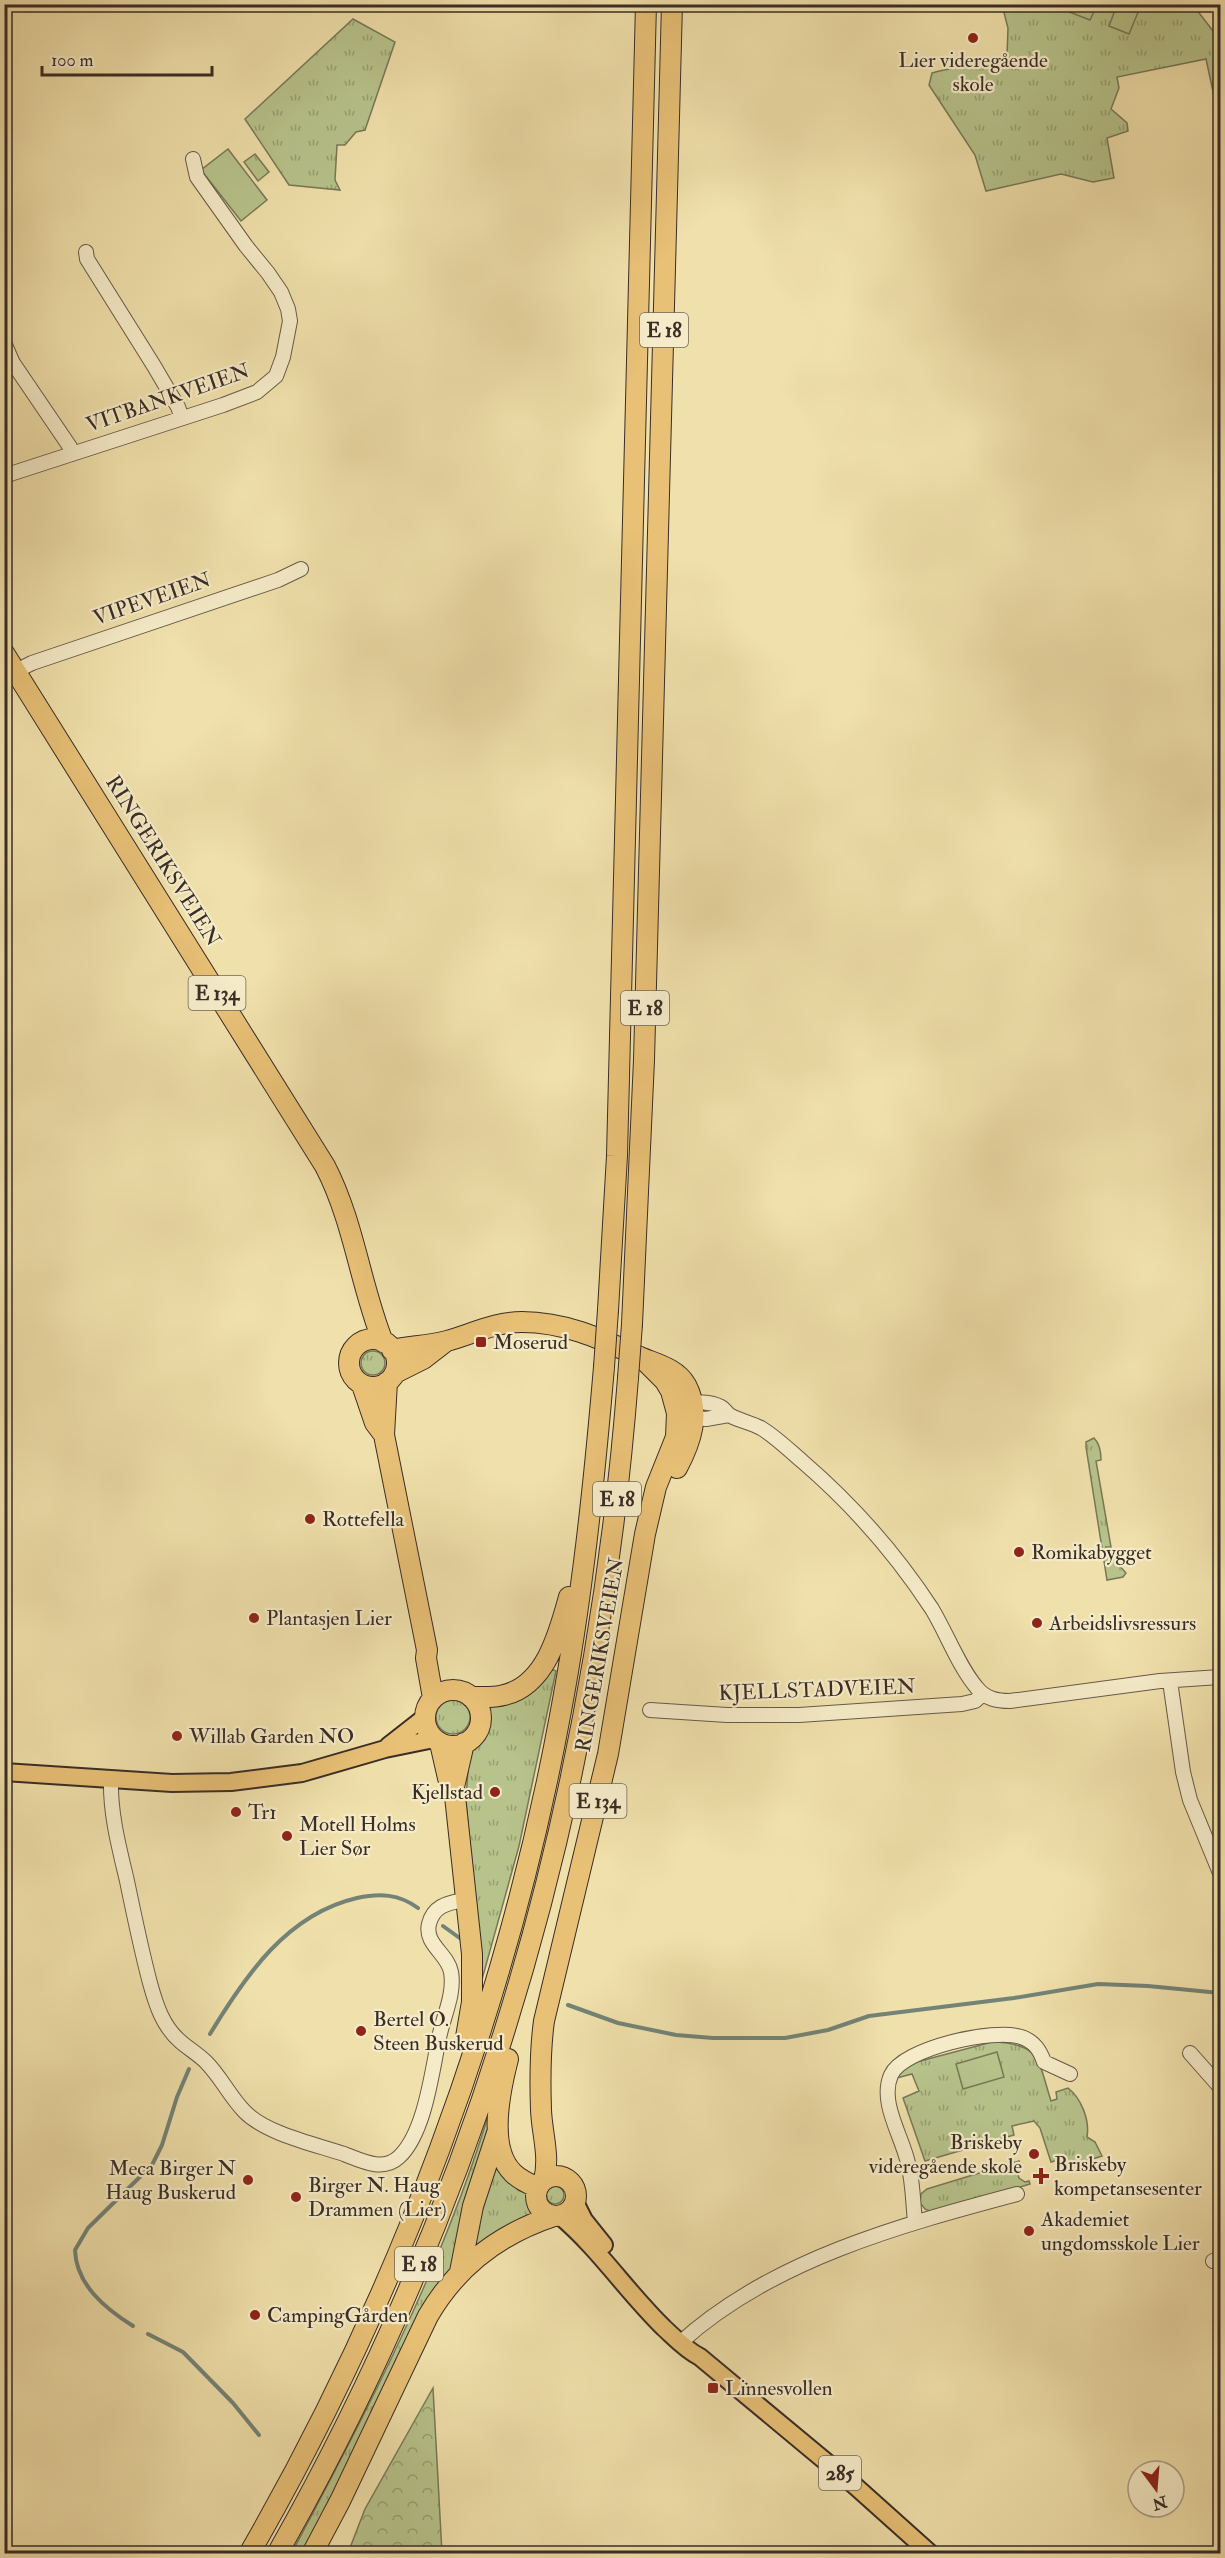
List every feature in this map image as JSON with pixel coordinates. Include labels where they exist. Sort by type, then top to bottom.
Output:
[{"type":"highway","name":"E 18","points":[[249,2553],[316,2430],[369,2319],[406,2233],[448,2124],[510,1930],[546,1787],[566,1683],[591,1520],[604,1367],[617,1156],[646,4]]},
{"type":"highway","name":"E 18","points":[[277,2553],[359,2398],[420,2261],[483,2097],[526,1961],[554,1858],[586,1711],[613,1533],[632,1324],[644,1071],[672,4]]},
{"type":"highway","name":"RINGERIKSVEIEN","points":[[4,653],[313,1145],[334,1184],[347,1217],[366,1292],[388,1346],[445,1342],[494,1326],[539,1322],[585,1332],[642,1358],[665,1381],[687,1412],[656,1487],[645,1534],[620,1688],[599,1797],[547,2003],[541,2047],[541,2109],[547,2163],[541,2184]]},
{"type":"highway","name":"RINGERIKSVEIEN","points":[[361,1343],[366,1292]]},
{"type":"highway","name":"E 134","points":[[372,1340],[388,1346],[396,1361],[391,1377],[375,1387],[362,1384],[352,1374],[349,1364],[351,1354],[361,1343],[372,1340]]},
{"type":"highway","name":"RINGERIKSVEIEN","points":[[391,1377],[423,1359],[445,1342]]},
{"type":"highway","name":"E 18","points":[[391,1377],[384,1435],[427,1650],[426,1658],[433,1698],[441,1692],[495,1697],[515,1692],[539,1672],[558,1632],[572,1588],[579,1542],[591,1520]]},
{"type":"highway","name":"E 18","points":[[362,1384],[375,1423],[384,1435]]},
{"type":"highway","name":"E 18","points":[[427,1650],[440,1671],[478,1707],[481,1719],[477,1731],[464,1743],[454,1787],[472,1954],[472,2002],[464,2044],[448,2095],[448,2124]]},
{"type":"highway","points":[[425,1717],[427,1707],[433,1698]]},
{"type":"highway","name":"E 18","points":[[425,1717],[426,1726],[437,1741],[448,1778],[454,1787]]},
{"type":"highway","points":[[437,1741],[452,1745],[464,1743]]},
{"type":"highway","name":"E 18","points":[[460,2272],[473,2206],[498,2131],[504,2075],[526,2000],[526,1961]]},
{"type":"highway","name":"RINGERIKSVEIEN","points":[[542,2094],[548,2108],[564,2177]]},
{"type":"highway","name":"E 18","points":[[498,2131],[508,2167],[520,2178],[541,2184]]},
{"type":"highway","points":[[541,2184],[557,2175],[564,2177]]},
{"type":"highway","name":"E 134","points":[[564,2177],[573,2185],[575,2202]]},
{"type":"highway","name":"E 134","points":[[541,2184],[536,2198],[540,2208],[557,2216]]},
{"type":"highway","points":[[557,2216],[569,2211],[575,2202]]},
{"type":"highway","name":"E 18","points":[[312,2553],[340,2501],[428,2316],[440,2296],[460,2272],[495,2243],[519,2230],[557,2216]]},
{"type":"main road","points":[[385,1749],[425,1717]]},
{"type":"main road","points":[[4,1772],[181,1783],[260,1780],[325,1767],[385,1749],[437,1741]]},
{"type":"main road","name":"285","points":[[575,2202],[584,2220],[683,2341]]},
{"type":"main road","name":"285","points":[[557,2216],[588,2242],[632,2294],[700,2357],[854,2485],[931,2553]]},
{"type":"street","name":"VITBANKVEIEN","points":[[4,476],[223,405],[264,388],[280,367],[290,321],[281,292],[197,177],[193,159]]},
{"type":"street","points":[[86,252],[87,259],[154,366],[182,418]]},
{"type":"street","points":[[5,345],[13,363],[70,447],[72,454]]},
{"type":"street","name":"VIPEVEIEN","points":[[16,671],[27,664],[278,580],[301,569]]},
{"type":"street","points":[[687,1412],[729,1415],[765,1431],[817,1474],[864,1520],[921,1592],[944,1628],[974,1684],[983,1694],[992,1699],[1010,1701],[1221,1677]]},
{"type":"street","points":[[1170,1681],[1183,1772],[1190,1800],[1221,1873]]},
{"type":"street","name":"KJELLSTADVEIEN","points":[[650,1710],[727,1715],[836,1713],[962,1704],[975,1701],[983,1694]]},
{"type":"street","points":[[111,1779],[111,1805],[114,1822],[150,1982],[169,2030],[206,2062],[244,2111],[253,2118],[289,2135],[368,2163],[384,2164],[395,2160],[409,2144],[417,2128],[433,2076],[439,2038],[449,1999],[450,1969],[430,1937],[429,1926],[432,1916],[444,1903],[467,1899]]},
{"type":"street","points":[[915,2222],[909,2164],[888,2098],[891,2074],[900,2063],[912,2054],[988,2034],[1009,2034],[1034,2043],[1044,2062],[1070,2074]]},
{"type":"street","points":[[1190,2053],[1221,2087]]},
{"type":"street","points":[[683,2341],[738,2300],[801,2266],[851,2244],[915,2222],[1017,2194]]},
{"type":"green space","points":[[1069,4],[1097,5],[1090,20],[1067,11]]},
{"type":"green space","points":[[1002,5],[1193,5],[1220,40],[1220,114],[1218,115],[1206,59],[1117,77],[1119,88],[1111,109],[1127,123],[1128,131],[1107,138],[1114,178],[1093,182],[1061,174],[986,191],[975,155],[929,85],[932,73],[1007,56],[1008,28]]},
{"type":"green space","points":[[1117,5],[1141,5],[1129,34],[1109,26]]},
{"type":"green space","points":[[353,19],[395,42],[365,130],[356,132],[345,145],[337,145],[335,180],[340,190],[289,185],[245,119]]},
{"type":"green space","points":[[228,149],[267,200],[241,221],[201,170]]},
{"type":"green space","points":[[255,154],[269,172],[258,181],[244,162]]},
{"type":"green space","points":[[373,1351],[382,1354],[385,1363],[382,1372],[373,1375],[364,1372],[361,1363],[364,1354]]},
{"type":"green space","points":[[1094,1438],[1101,1454],[1101,1460],[1096,1461],[1111,1547],[1106,1547],[1107,1552],[1126,1573],[1123,1577],[1107,1580],[1086,1447],[1086,1442]]},
{"type":"green space","points":[[548,1668],[556,1671],[519,1846],[481,1983],[466,1800],[469,1755],[485,1732],[489,1718],[488,1709]]},
{"type":"green space","points":[[453,1700],[465,1705],[470,1717],[465,1729],[453,1734],[441,1729],[436,1717],[441,1705]]},
{"type":"green space","points":[[992,2042],[1020,2046],[1035,2056],[1051,2101],[1057,2099],[1056,2092],[1068,2088],[1073,2092],[1081,2103],[1086,2117],[1087,2137],[1095,2142],[1102,2156],[1060,2169],[1058,2160],[1051,2162],[1040,2128],[1034,2121],[1012,2126],[1014,2135],[925,2161],[903,2098],[919,2091],[912,2074],[897,2078],[899,2070],[909,2064]]},
{"type":"green space","points":[[997,2052],[1004,2077],[963,2089],[956,2064]]},
{"type":"green space","points":[[489,2113],[492,2115],[457,2261],[305,2553],[291,2554],[401,2338],[449,2226]]},
{"type":"green space","points":[[496,2157],[502,2171],[518,2190],[526,2193],[534,2213],[539,2216],[471,2254]]},
{"type":"green space","points":[[1019,2161],[1017,2172],[1019,2178],[1025,2182],[1029,2181],[1030,2184],[934,2213],[925,2209],[920,2203],[921,2194],[927,2189]]},
{"type":"green space","points":[[555,2186],[561,2189],[564,2195],[561,2201],[555,2204],[549,2201],[546,2195],[549,2189]]},
{"type":"green space","points":[[433,2388],[442,2553],[348,2553],[365,2509]]},
{"type":"waterway","points":[[210,2034],[238,1991],[270,1950],[309,1918],[332,1906],[374,1895],[396,1897],[418,1908]]},
{"type":"waterway","points":[[443,1926],[461,1939]]},
{"type":"waterway","points":[[568,2005],[618,2023],[676,2035],[713,2038],[785,2038],[828,2030],[869,2016],[1014,1998],[1098,1984],[1220,1993]]},
{"type":"waterway","points":[[133,2326],[94,2295],[81,2274],[75,2250],[88,2228],[152,2165],[162,2145],[177,2097],[189,2069]]},
{"type":"waterway","points":[[148,2334],[183,2352],[233,2403],[259,2435]]},
{"type":"place","name":"Lier videregående skole","points":[[973,38]]},
{"type":"place","name":"Moserud","points":[[481,1342]]},
{"type":"place","name":"Rottefella","points":[[310,1519]]},
{"type":"place","name":"Romikabygget","points":[[1019,1552]]},
{"type":"place","name":"Plantasjen Lier","points":[[254,1618]]},
{"type":"place","name":"Arbeidslivsressurs","points":[[1037,1623]]},
{"type":"place","name":"Willab Garden NO","points":[[177,1736]]},
{"type":"place","name":"Kjellstad","points":[[495,1792]]},
{"type":"place","name":"Tr1","points":[[236,1812]]},
{"type":"place","name":"Motell Holms Lier Sør","points":[[287,1836]]},
{"type":"place","name":"Bertel O. Steen Buskerud","points":[[361,2031]]},
{"type":"place","name":"Briskeby videregående skole","points":[[1034,2154]]},
{"type":"place","name":"Briskeby kompetansesenter","points":[[1041,2176]]},
{"type":"place","name":"Meca Birger N Haug Buskerud","points":[[248,2180]]},
{"type":"place","name":"Birger N. Haug Drammen (Lier)","points":[[296,2197]]},
{"type":"place","name":"Akademiet ungdomsskole Lier","points":[[1029,2231]]},
{"type":"place","name":"CampingGården","points":[[255,2315]]},
{"type":"place","name":"Linnesvollen","points":[[713,2388]]}]
